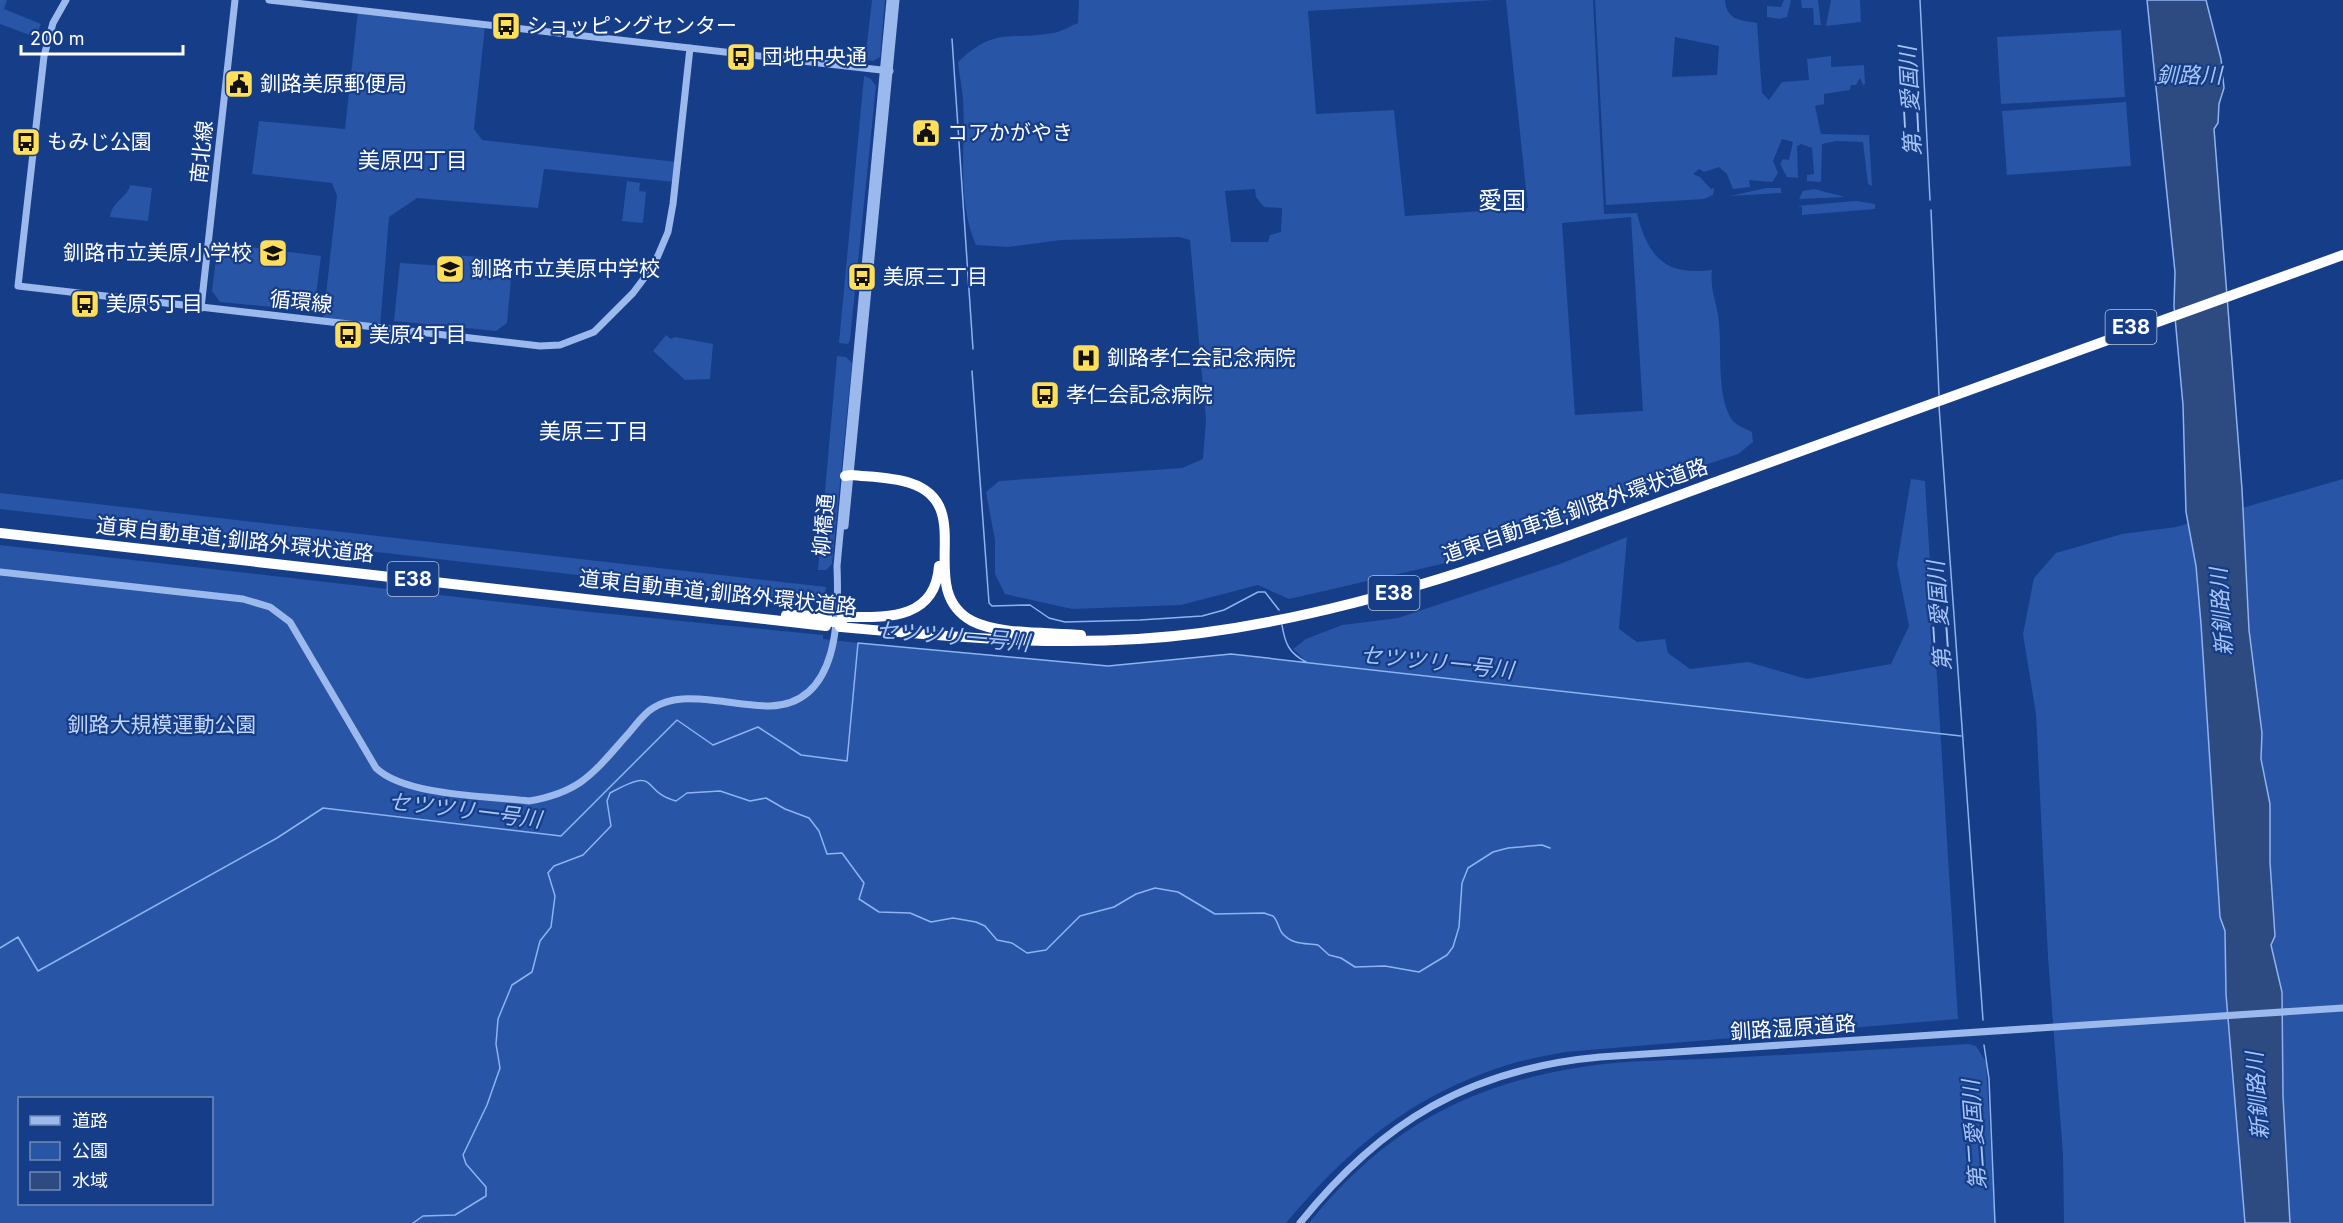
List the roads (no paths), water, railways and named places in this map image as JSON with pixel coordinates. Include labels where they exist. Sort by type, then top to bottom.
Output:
[{"type":"highway","name":"道東自動車道;釧路外環状道路","points":[[841,622],[995,640],[1081,642],[1199,633],[1315,613],[1429,584],[2343,250]]},
{"type":"highway","name":"道東自動車道;釧路外環状道路","points":[[0,533],[826,621],[995,634],[1142,633],[1222,624],[1314,608],[1371,594],[1484,559],[2343,255]]},
{"type":"highway","points":[[841,622],[894,617],[917,607],[932,590],[936,581],[941,534],[937,514],[931,503],[917,492],[898,485],[849,477]]},
{"type":"highway","points":[[849,477],[910,483],[936,500],[942,512],[946,534],[944,573],[947,594],[953,604],[972,621],[1001,628],[1081,635]]},
{"type":"highway","name":"道東自動車道;釧路外環状道路","points":[[0,528],[826,621]]},
{"type":"street","name":"循環線","points":[[66,0],[53,23],[44,56],[18,286],[540,346],[560,345],[594,333],[625,302],[654,265],[668,232],[690,48]]},
{"type":"street","name":"南北線","points":[[201,308],[235,0]]},
{"type":"street","points":[[269,0],[887,70]]},
{"type":"street","name":"柳橋通","points":[[887,70],[890,0]]},
{"type":"street","name":"柳橋通","points":[[0,572],[243,598],[270,607],[291,622],[369,759],[383,775],[402,785],[416,788],[529,801],[558,794],[582,783],[646,714],[662,703],[689,698],[771,706],[793,701],[805,694],[822,677],[831,656],[887,70],[896,0]]},
{"type":"street","name":"釧路湿原道路","points":[[1300,1223],[1329,1186],[1393,1130],[1466,1089],[1515,1071],[1566,1060],[2343,1008]]},
{"type":"water","name":"釧路川","points":[[2147,0],[2206,0],[2221,59],[2224,88],[2219,104],[2218,123],[2214,129],[2242,489],[2249,630],[2262,733],[2261,759],[2270,804],[2270,862],[2275,936],[2271,945],[2282,992],[2283,1096],[2290,1223],[2245,1223],[2226,994],[2225,931],[2220,917],[2201,624],[2196,566],[2186,512],[2183,405],[2174,306],[2175,272]]},
{"type":"waterway","name":"第二愛国川","points":[[1920,0],[1930,200]]},
{"type":"waterway","points":[[952,39],[973,349]]},
{"type":"waterway","name":"第二愛国川","points":[[1931,210],[1939,395]]},
{"type":"waterway","points":[[972,371],[989,603],[992,606],[1030,605],[1049,618],[1065,622],[1140,620],[1202,616],[1224,610],[1258,592],[1265,592],[1279,610]]},
{"type":"waterway","name":"第二愛国川","points":[[1939,406],[1983,1020]]},
{"type":"waterway","points":[[1282,625],[1289,647],[1306,662]]},
{"type":"waterway","name":"セツツリ一号川","points":[[0,948],[18,937],[38,971],[277,838],[323,808],[561,836],[677,720],[713,745],[758,727],[801,755],[847,761],[858,643],[1108,666],[1231,654],[1961,736]]},
{"type":"waterway","points":[[413,1223],[423,1216],[455,1215],[486,1196],[486,1187],[466,1164],[463,1155],[487,1105],[500,1068],[496,1044],[498,1019],[512,985],[532,972],[540,941],[551,927],[555,896],[548,873],[554,866],[583,855],[611,826],[607,801],[610,793],[637,781],[648,783],[657,792],[676,801],[687,793],[720,791],[750,801],[766,798],[785,809],[809,818],[819,831],[827,854],[842,853],[864,883],[859,899],[879,912],[910,913],[931,922],[953,918],[976,922],[985,926],[997,940],[1012,943],[1027,953],[1046,950],[1080,916],[1114,907],[1136,894],[1155,888],[1178,892],[1215,914],[1264,913],[1273,916],[1282,933],[1290,940],[1318,945],[1329,955],[1341,958],[1355,967],[1385,966],[1419,972],[1447,955],[1453,947],[1459,927],[1462,883],[1468,868],[1493,852],[1508,848],[1542,845],[1550,848]]},
{"type":"waterway","name":"第二愛国川","points":[[1984,1045],[1989,1079],[1995,1223]]},
{"type":"place","name":"ショッピングセンター","points":[[506,26]]},
{"type":"place","name":"団地中央通","points":[[741,57]]},
{"type":"place","name":"釧路美原郵便局","points":[[239,84]]},
{"type":"place","name":"コアかがやき","points":[[926,133]]},
{"type":"place","name":"もみじ公園","points":[[26,142]]},
{"type":"place","name":"釧路市立美原小学校","points":[[273,253]]},
{"type":"place","name":"釧路市立美原中学校","points":[[450,269]]},
{"type":"place","name":"美原三丁目","points":[[862,277]]},
{"type":"place","name":"美原5丁目","points":[[85,304]]},
{"type":"place","name":"美原4丁目","points":[[348,335]]},
{"type":"place","name":"釧路孝仁会記念病院","points":[[1086,358]]},
{"type":"place","name":"孝仁会記念病院","points":[[1045,395]]},
{"type":"district","name":"美原四丁目","points":[[413,160]]},
{"type":"district","name":"愛国","points":[[1502,201]]},
{"type":"district","name":"美原三丁目","points":[[594,431]]},
{"type":"water label","name":"新釧路川","points":[[2221,612]]},
{"type":"water label","name":"新釧路川","points":[[2257,1096]]},
{"type":"park label","name":"釧路大規模運動公園","points":[[162,725]]}]
